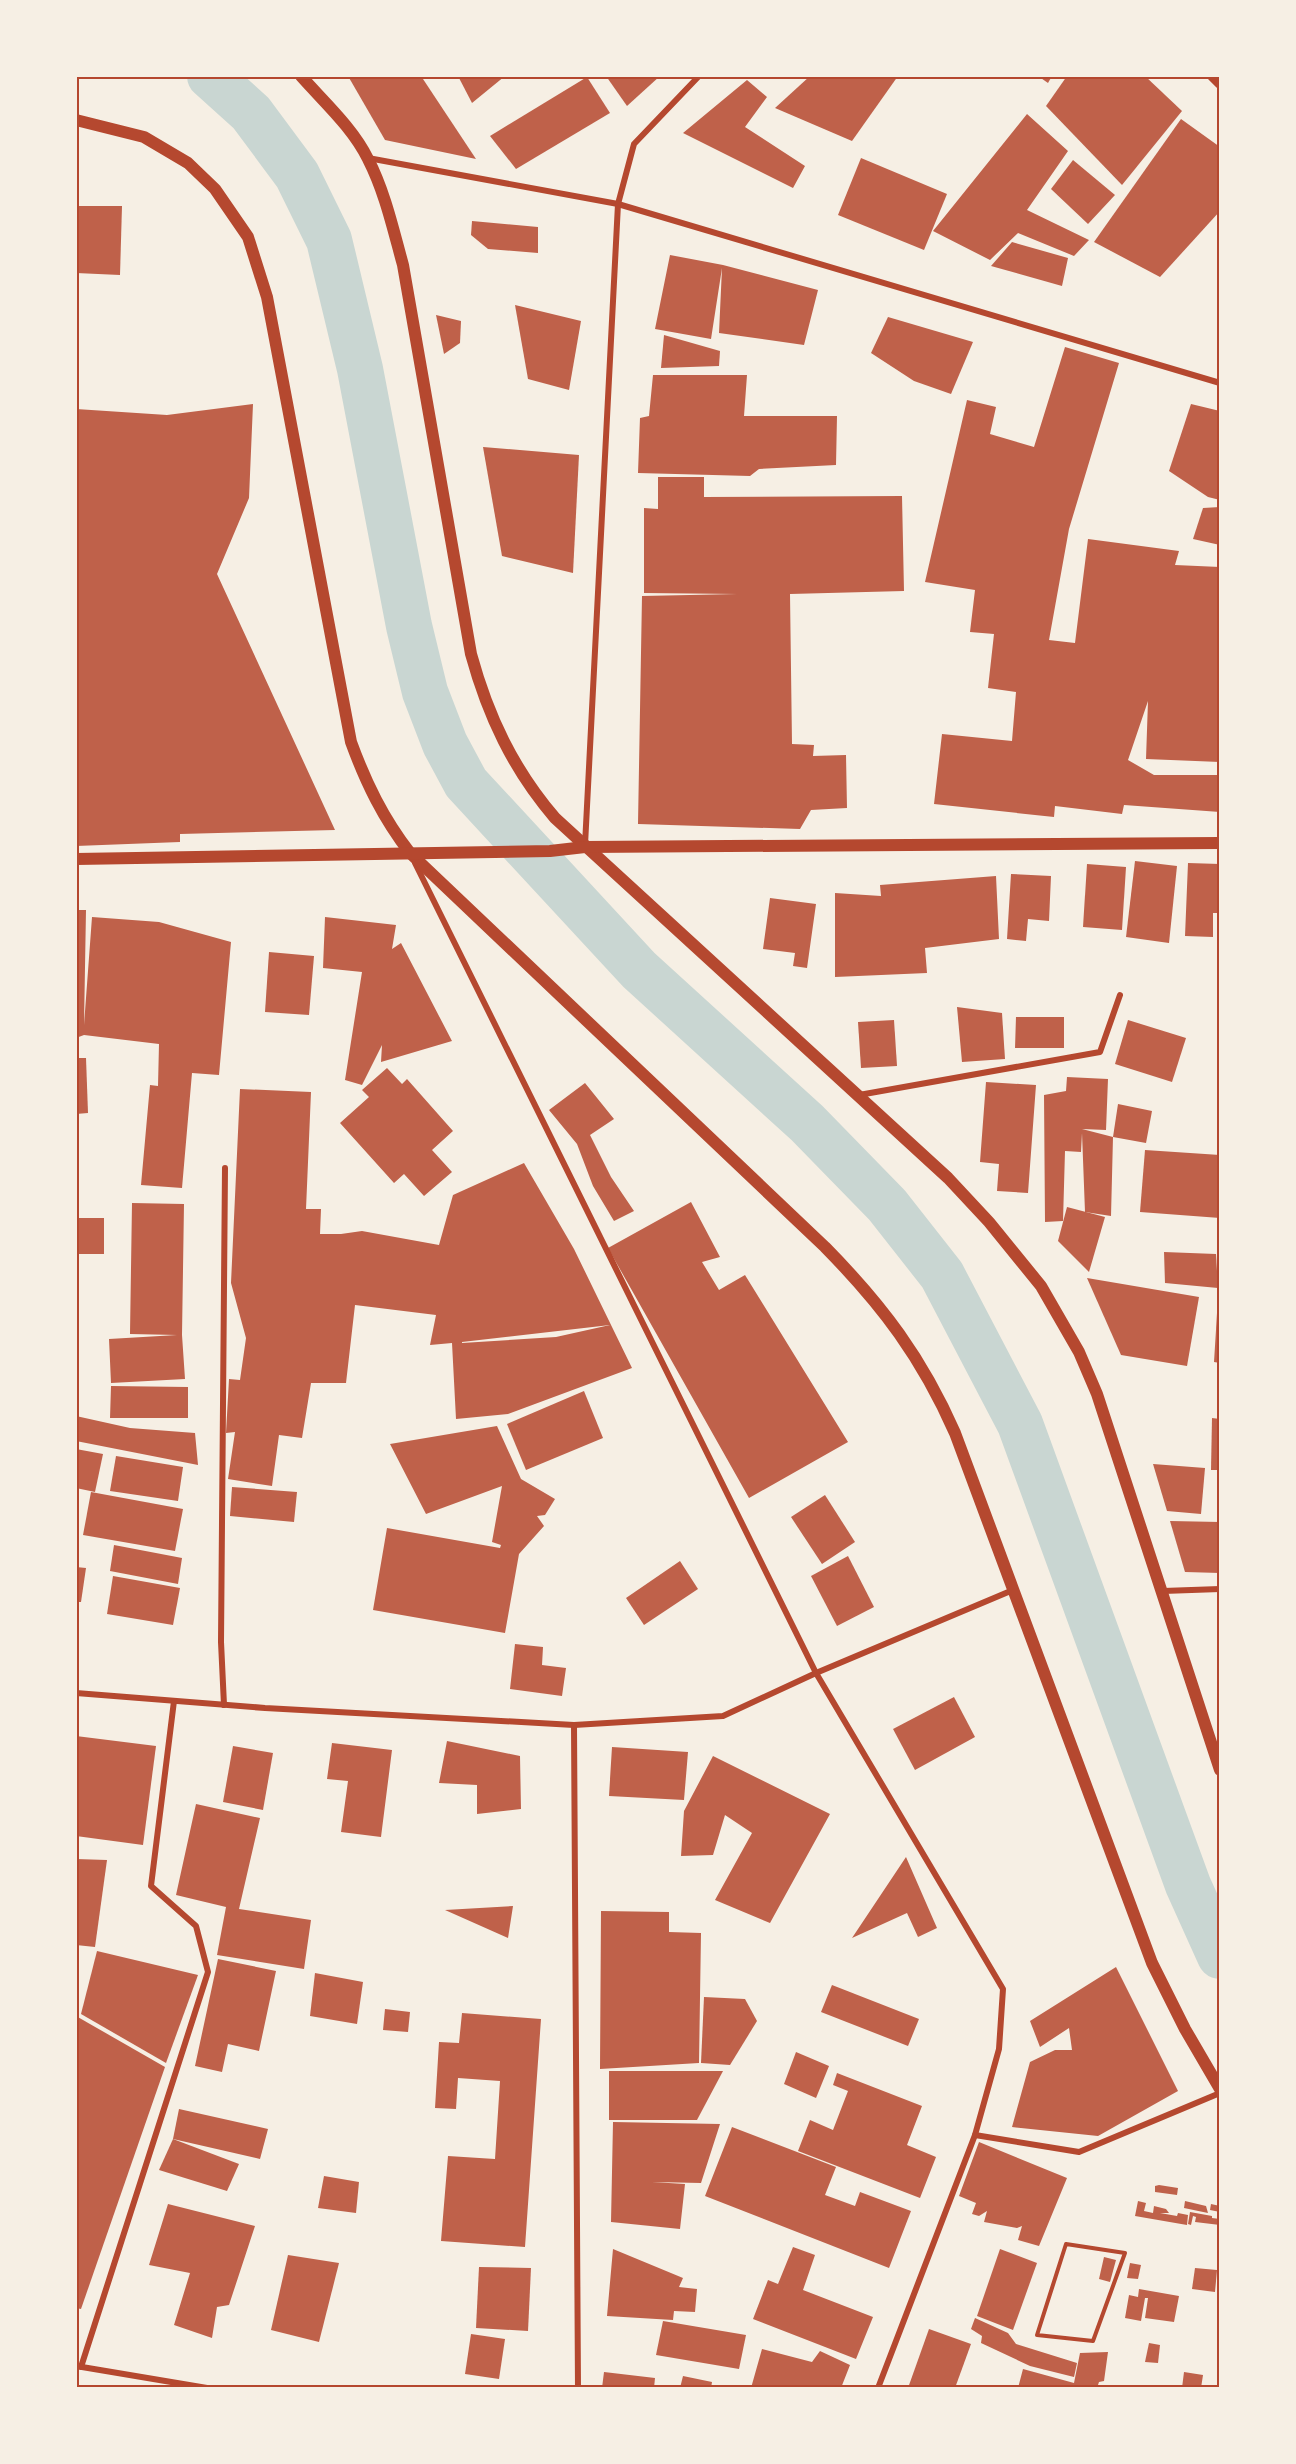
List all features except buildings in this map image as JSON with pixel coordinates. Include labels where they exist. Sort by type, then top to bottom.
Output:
[{"type":"main road","points":[[301,76],[345,125],[368,157],[390,217],[403,265],[471,654],[481,690],[503,745],[530,787],[555,818],[948,1178],[1041,1286],[1061,1318],[1097,1394],[1220,1770]]},
{"type":"main road","points":[[76,120],[144,137],[171,150],[215,189],[248,237],[267,297],[351,742],[365,782],[389,827],[410,853],[825,1247],[864,1287],[921,1363],[937,1392],[955,1434],[1152,1963],[1185,2029],[1220,2089]]},
{"type":"main road","points":[[76,859],[550,851],[585,847],[1220,843]]},
{"type":"street","points":[[585,847],[618,204],[634,144],[699,76]]},
{"type":"street","points":[[1212,76],[1220,84]]},
{"type":"street","points":[[368,157],[618,204],[1220,383]]},
{"type":"street","points":[[410,853],[816,1673],[1004,1989],[999,2049],[975,2135],[878,2388]]},
{"type":"street","points":[[860,1095],[1100,1052],[1120,995]]},
{"type":"street","points":[[224,1705],[221,1642],[225,1168]]},
{"type":"street","points":[[1163,1591],[1220,1589]]},
{"type":"street","points":[[76,1693],[224,1705],[574,1725],[723,1716],[816,1673],[1013,1590]]},
{"type":"street","points":[[174,1701],[151,1886],[196,1926],[208,1972],[79,2367],[207,2388]]},
{"type":"street","points":[[574,1725],[578,2388]]},
{"type":"street","points":[[975,2135],[1078,2152],[1220,2094]]},
{"type":"path","points":[[1066,2244],[1125,2253],[1093,2341],[1037,2335],[1066,2244]]},
{"type":"waterway","points":[[210,76],[251,113],[297,175],[329,240],[360,369],[409,626],[425,692],[445,744],[466,783],[639,970],[807,1123],[887,1205],[942,1275],[1020,1424],[1188,1885],[1220,1956]]}]
